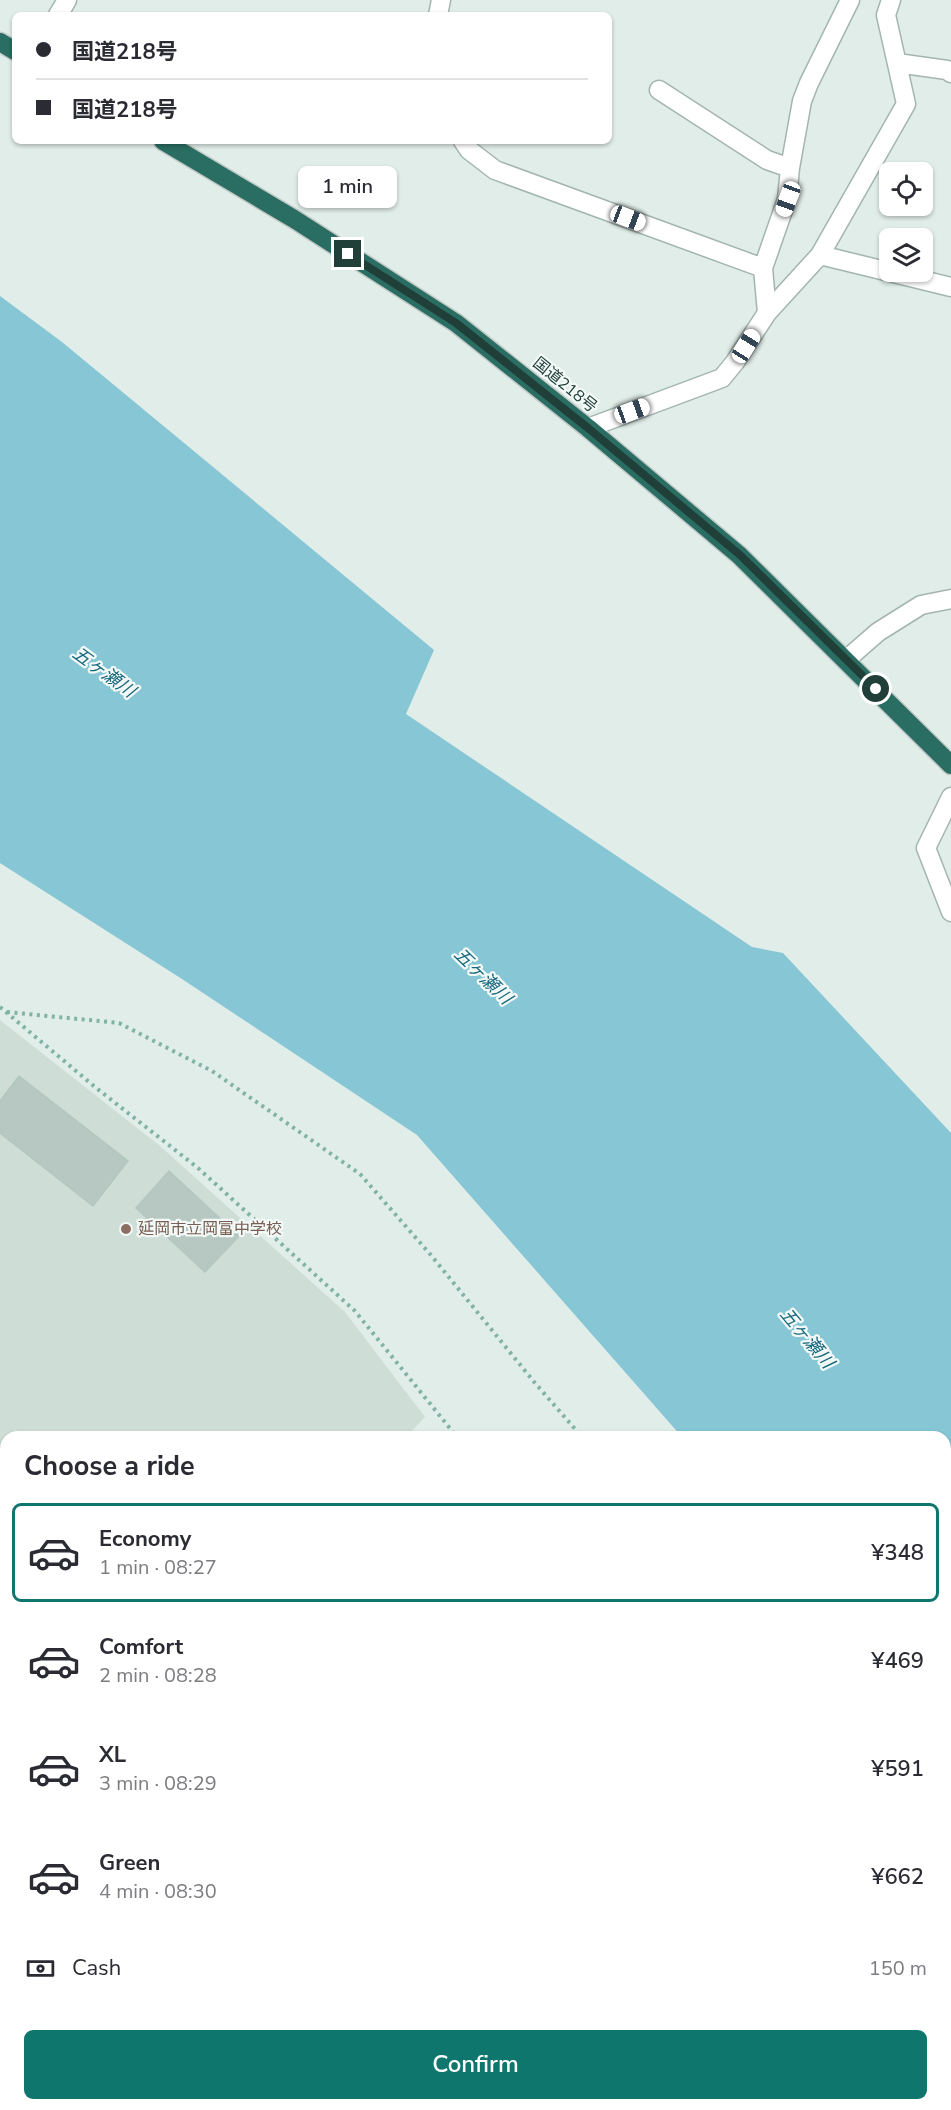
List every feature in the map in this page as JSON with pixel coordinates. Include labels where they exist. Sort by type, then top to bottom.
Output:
[{"type":"highway","name":"国道218号","points":[[168,144],[294,219],[456,323],[588,428],[740,555],[951,765]]},
{"type":"street","points":[[767,313],[763,268],[788,199],[790,168],[802,101],[850,0]]},
{"type":"street","points":[[588,428],[722,378],[767,313],[820,255],[906,104],[886,15],[891,0]]},
{"type":"street","points":[[897,63],[946,70],[951,74]]},
{"type":"street","points":[[659,90],[767,160],[790,168]]},
{"type":"street","points":[[465,144],[468,150],[495,170],[763,268]]},
{"type":"street","points":[[820,255],[951,287]]},
{"type":"street","points":[[847,659],[878,632],[921,605],[951,599]]},
{"type":"street","points":[[951,797],[926,848],[951,912]]},
{"type":"path","points":[[0,1007],[95,1087],[198,1167],[355,1311],[452,1431]]},
{"type":"path","points":[[7,1012],[119,1023],[212,1071],[360,1174],[430,1254],[577,1431]]},
{"type":"shaded area","name":"延岡市立岡富中学校","points":[[0,1020],[160,1146],[345,1312],[425,1417],[412,1431],[0,1431]]},
{"type":"water","name":"五ヶ瀬川","points":[[0,296],[62,342],[434,650],[406,714],[752,947],[783,953],[951,1133],[951,1431],[677,1431],[417,1135],[182,979],[0,863]]},
{"type":"building","points":[[19,1076],[128,1161],[93,1206],[0,1133],[0,1101]]},
{"type":"building","points":[[169,1171],[239,1236],[205,1272],[136,1208]]},
{"type":"place","name":"延岡市立岡富中学校","points":[[126,1229]]},
{"type":"route","points":[[348,254],[456,323],[588,428],[740,555],[876,689]]}]
